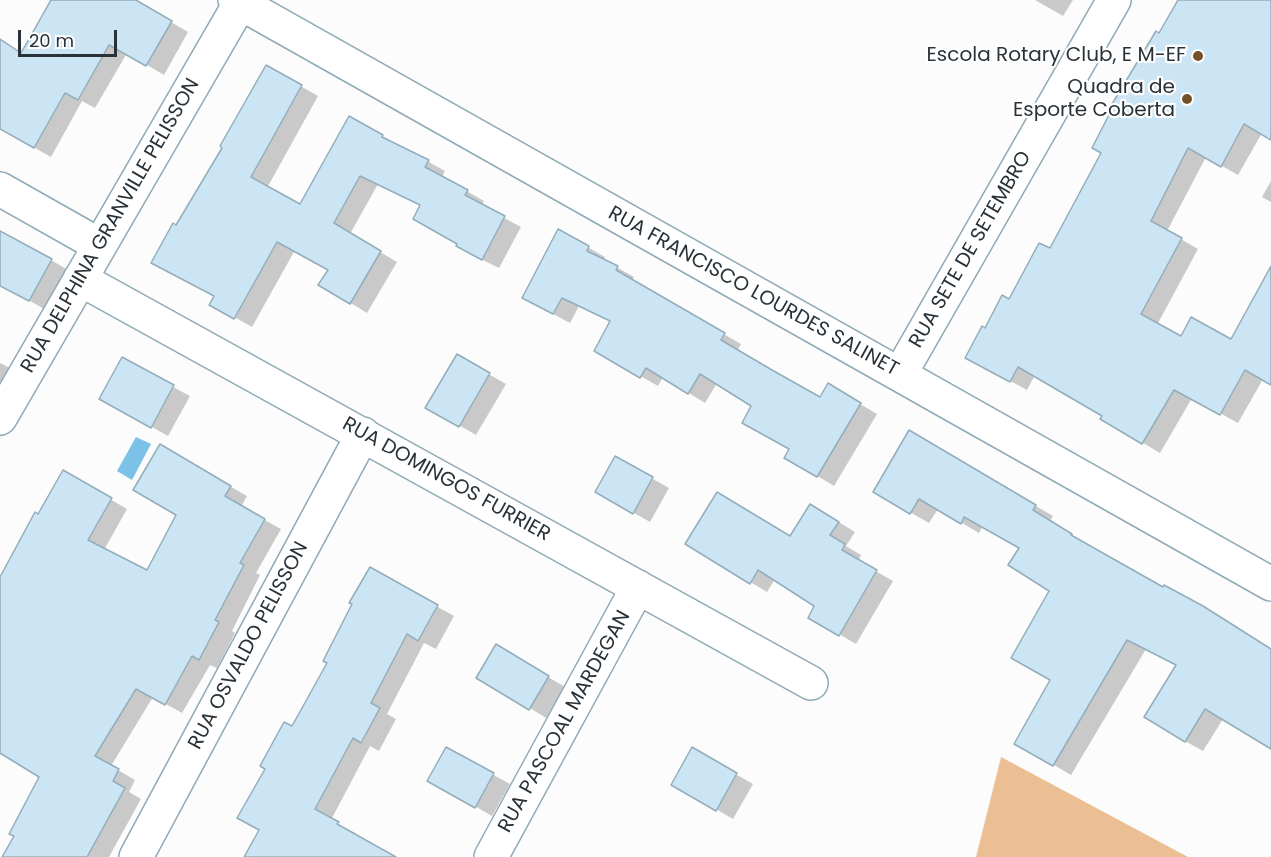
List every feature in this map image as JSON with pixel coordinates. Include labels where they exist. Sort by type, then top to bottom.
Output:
[{"type":"street","name":"RUA SETE DE SETEMBRO","points":[[900,374],[1114,0]]},
{"type":"street","name":"RUA FRANCISCO LOURDES SALINET","points":[[239,1],[281,11],[900,374],[1271,584]]},
{"type":"street","name":"RUA DELPHINA GRANVILLE PELISSON","points":[[0,418],[239,1]]},
{"type":"street","points":[[0,189],[99,245]]},
{"type":"street","name":"RUA DOMINGOS FURRIER","points":[[80,279],[812,683]]},
{"type":"street","name":"RUA OSVALDO PELISSON","points":[[136,857],[363,434]]},
{"type":"street","name":"RUA PASCOAL MARDEGAN","points":[[491,857],[638,587]]},
{"type":"shaded area","points":[[1001,757],[1188,857],[976,857]]},
{"type":"water","points":[[136,437],[151,444],[132,480],[117,471]]},
{"type":"building","points":[[51,0],[136,0],[172,21],[146,66],[109,45],[78,100],[65,93],[34,148],[0,129],[0,39],[21,53]]},
{"type":"building","points":[[1178,0],[1271,0],[1271,140],[1244,124],[1221,167],[1188,148],[1151,221],[1182,238],[1141,314],[1181,336],[1191,317],[1231,339],[1271,266],[1271,385],[1245,370],[1220,415],[1174,390],[1142,444],[1100,419],[1102,416],[1018,367],[1010,382],[965,358],[982,326],[985,328],[1002,295],[1009,299],[1039,243],[1050,248],[1101,153],[1092,148],[1114,105],[1112,104],[1156,31],[1159,33]]},
{"type":"building","points":[[266,65],[302,85],[251,177],[300,204],[349,116],[383,135],[382,137],[429,160],[425,167],[468,190],[465,195],[505,216],[482,260],[413,219],[420,205],[360,176],[334,223],[381,251],[350,304],[318,285],[328,270],[277,242],[234,319],[209,305],[214,296],[151,263],[173,223],[176,225],[222,148],[220,146]]},
{"type":"building","points":[[558,229],[589,246],[587,251],[618,266],[616,270],[725,333],[721,340],[772,370],[820,397],[828,383],[861,403],[817,477],[784,458],[789,449],[742,423],[751,406],[700,374],[688,394],[646,368],[640,378],[594,351],[610,321],[562,298],[553,314],[522,298]]},
{"type":"building","points":[[0,231],[52,259],[29,301],[0,286]]},
{"type":"building","points":[[457,354],[490,373],[459,427],[425,408]]},
{"type":"building","points":[[122,357],[174,385],[151,428],[99,399]]},
{"type":"building","points":[[909,430],[1036,505],[1033,510],[1071,535],[1163,587],[1164,585],[1203,606],[1271,649],[1271,749],[1205,709],[1185,742],[1144,717],[1176,665],[1127,640],[1053,766],[1014,744],[1050,680],[1011,658],[1049,591],[1008,565],[1019,548],[964,517],[961,524],[919,499],[910,514],[873,492]]},
{"type":"building","points":[[160,444],[231,486],[225,496],[265,519],[240,563],[244,565],[215,620],[219,622],[199,660],[192,656],[165,705],[136,689],[95,756],[119,769],[113,781],[125,788],[87,857],[2,857],[14,836],[9,834],[39,777],[0,753],[0,577],[35,512],[38,514],[63,470],[112,498],[88,540],[147,570],[176,515],[133,490]]},
{"type":"building","points":[[615,456],[653,477],[633,514],[595,492]]},
{"type":"building","points":[[717,492],[790,536],[810,504],[839,522],[830,535],[845,544],[842,550],[877,570],[839,636],[808,618],[814,606],[758,570],[750,584],[685,544]]},
{"type":"building","points":[[370,567],[438,605],[418,641],[407,634],[371,703],[380,708],[361,743],[353,738],[315,809],[396,857],[244,857],[259,830],[237,818],[265,769],[260,766],[284,722],[292,726],[327,663],[323,661],[352,604],[349,603]]},
{"type":"building","points":[[496,644],[549,676],[529,710],[476,678]]},
{"type":"building","points":[[446,747],[494,773],[475,808],[427,781]]},
{"type":"building","points":[[692,747],[737,773],[716,811],[671,785]]},
{"type":"place","name":"Escola Rotary Club, E M-EF","points":[[1198,56]]},
{"type":"place","name":"Quadra de Esporte Coberta","points":[[1187,99]]}]
